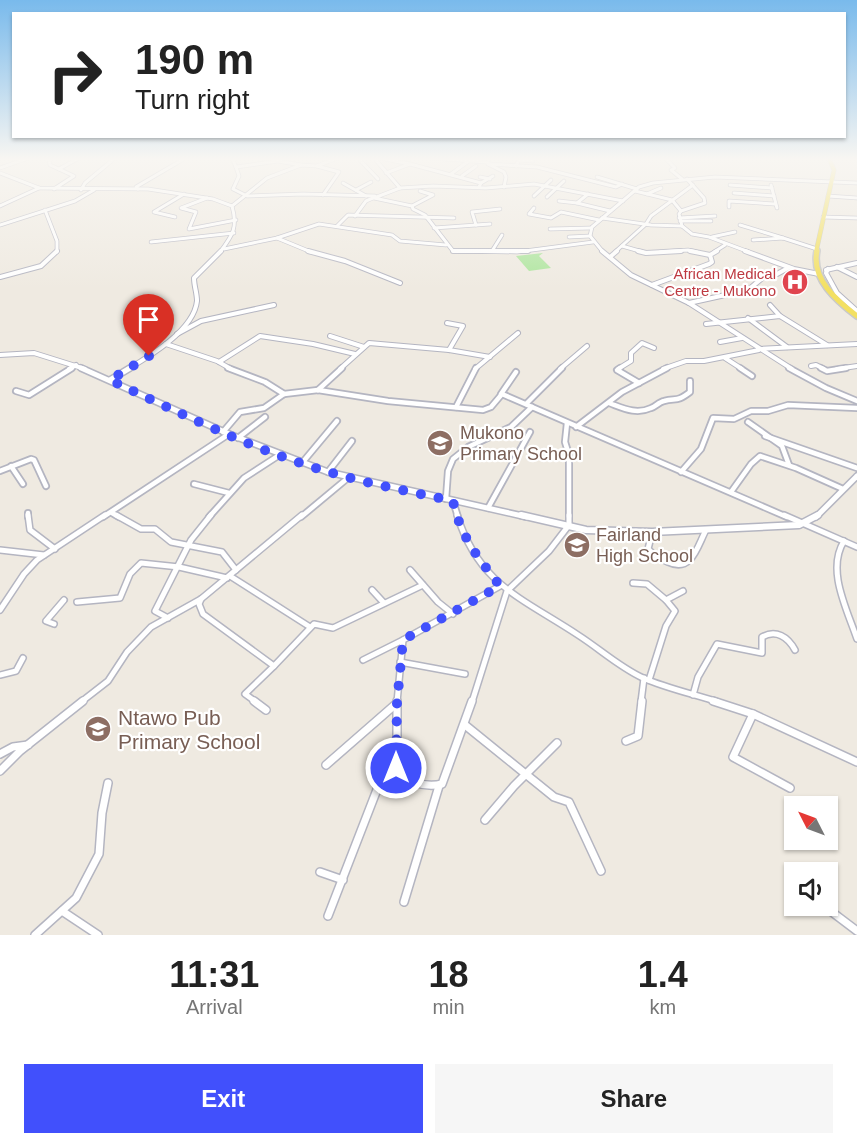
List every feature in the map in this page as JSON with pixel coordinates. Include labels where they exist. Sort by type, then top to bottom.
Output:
[{"type":"main road","points":[[827,202],[815,259],[818,273],[823,284],[841,304],[857,316]]},
{"type":"street","points":[[0,225],[73,202]]},
{"type":"street","points":[[171,202],[154,212],[175,217]]},
{"type":"street","points":[[198,202],[181,208],[195,212],[189,229],[236,220]]},
{"type":"street","points":[[218,202],[232,206]]},
{"type":"street","points":[[232,206],[239,202]]},
{"type":"street","points":[[355,216],[366,202]]},
{"type":"street","points":[[394,202],[412,206],[426,218],[453,251],[517,252],[593,242]]},
{"type":"street","points":[[412,206],[420,202]]},
{"type":"street","points":[[565,202],[610,211]]},
{"type":"street","points":[[621,202],[591,228],[590,236],[593,242],[631,275],[689,303],[758,350],[812,381],[857,401]]},
{"type":"street","points":[[610,257],[646,225],[651,216],[672,202]]},
{"type":"street","points":[[674,202],[681,211]]},
{"type":"street","points":[[705,202],[681,211],[678,216],[682,226],[692,234],[709,237],[789,268],[818,273],[857,263]]},
{"type":"street","points":[[729,202],[729,207]]},
{"type":"street","points":[[735,202],[776,206],[775,202]]},
{"type":"street","points":[[177,334],[196,304],[193,281],[195,275],[214,260],[234,233],[236,220],[232,206]]},
{"type":"street","points":[[534,208],[529,214],[551,218],[561,212],[646,225],[682,226]]},
{"type":"street","points":[[476,225],[471,215],[472,212],[500,209]]},
{"type":"street","points":[[0,277],[41,266],[57,253],[57,241],[45,210]]},
{"type":"street","points":[[337,226],[346,216],[454,218]]},
{"type":"street","points":[[680,220],[716,216]]},
{"type":"street","points":[[823,217],[857,218]]},
{"type":"street","points":[[680,220],[711,221]]},
{"type":"street","points":[[434,228],[490,224]]},
{"type":"street","points":[[224,249],[277,238],[319,225],[395,235],[400,242],[447,245]]},
{"type":"street","points":[[740,225],[753,227],[761,232],[776,233],[783,238],[817,249]]},
{"type":"street","points":[[550,229],[591,228]]},
{"type":"street","points":[[709,237],[735,232]]},
{"type":"street","points":[[152,242],[234,233]]},
{"type":"street","points":[[492,251],[502,235]]},
{"type":"street","points":[[569,237],[590,236]]},
{"type":"street","points":[[277,238],[400,283]]},
{"type":"street","points":[[753,240],[783,238]]},
{"type":"street","points":[[622,246],[645,253],[690,250],[710,255],[725,245]]},
{"type":"street","points":[[652,285],[709,264],[712,262],[710,255]]},
{"type":"street","points":[[837,267],[857,277]]},
{"type":"street","points":[[689,303],[748,290],[766,275],[779,273],[789,268]]},
{"type":"street","points":[[828,269],[825,273],[831,284],[857,311]]},
{"type":"street","points":[[110,380],[166,344],[177,334],[201,321],[274,304]]},
{"type":"street","points":[[770,304],[780,316],[827,345]]},
{"type":"street","points":[[706,324],[780,316]]},
{"type":"street","points":[[748,318],[789,347]]},
{"type":"street","points":[[447,323],[463,326],[449,350]]},
{"type":"street","points":[[456,407],[474,371],[518,333]]},
{"type":"street","points":[[219,362],[261,336],[313,344],[355,354]]},
{"type":"street","points":[[330,336],[364,347]]},
{"type":"street","points":[[720,342],[742,338]]},
{"type":"street","points":[[639,383],[617,370],[631,361],[631,353],[642,342],[654,348]]},
{"type":"street","points":[[318,390],[355,354],[373,343],[449,350],[490,357]]},
{"type":"street","points":[[166,344],[219,362],[235,372],[265,382],[284,394]]},
{"type":"street","points":[[576,427],[622,392],[658,371],[681,362],[725,358],[758,350],[857,344]]},
{"type":"street","points":[[526,404],[548,380],[587,346]]},
{"type":"street","points":[[0,355],[34,353],[76,365],[226,433],[328,472],[590,531],[646,532],[792,526],[804,523],[823,511],[857,477]]},
{"type":"street","points":[[725,358],[752,376]]},
{"type":"street","points":[[16,391],[29,395],[76,365]]},
{"type":"street","points":[[811,366],[816,365],[827,371],[857,366]]},
{"type":"street","points":[[0,610],[30,565],[112,513],[226,433],[240,412],[264,408],[284,394],[318,390],[388,401],[487,409],[516,372]]},
{"type":"street","points":[[609,403],[646,413],[664,400],[672,403],[679,401],[690,392],[690,381]]},
{"type":"street","points":[[501,394],[857,547]]},
{"type":"street","points":[[681,472],[685,463],[703,447],[707,427],[713,418],[734,419],[751,411],[768,411],[788,405],[857,408]]},
{"type":"street","points":[[532,406],[513,426],[464,450],[455,457],[448,469],[450,500],[465,537],[477,559],[500,586],[580,636],[605,656],[647,679],[753,714],[857,762]]},
{"type":"street","points":[[238,438],[265,417]]},
{"type":"street","points":[[302,463],[337,422]]},
{"type":"street","points":[[748,422],[782,446],[789,465]]},
{"type":"street","points":[[404,902],[439,786],[448,772],[465,725],[488,645],[507,591],[549,551],[569,525],[569,455],[565,442],[567,423]]},
{"type":"street","points":[[488,508],[530,432]]},
{"type":"street","points":[[765,436],[857,468]]},
{"type":"street","points":[[328,472],[352,441]]},
{"type":"street","points":[[168,618],[155,611],[189,543],[229,494],[252,472],[281,454]]},
{"type":"street","points":[[731,492],[756,457],[760,456],[789,465],[843,489]]},
{"type":"street","points":[[0,471],[27,459],[34,460],[46,486]]},
{"type":"street","points":[[11,466],[23,484]]},
{"type":"street","points":[[0,771],[28,745],[108,681],[127,652],[144,633],[201,599],[349,477]]},
{"type":"street","points":[[194,484],[229,494]]},
{"type":"street","points":[[28,513],[30,530],[55,549]]},
{"type":"street","points":[[112,513],[141,529],[155,529],[171,542],[217,549],[237,570]]},
{"type":"street","points":[[646,532],[650,542],[648,549],[659,560],[663,559],[678,566],[685,565],[691,558],[705,530]]},
{"type":"street","points":[[844,541],[836,556],[836,564],[857,639]]},
{"type":"street","points":[[0,550],[44,555]]},
{"type":"street","points":[[77,602],[120,598],[128,577],[138,564],[179,567],[228,577],[310,627]]},
{"type":"street","points":[[410,570],[453,614]]},
{"type":"street","points":[[626,741],[638,736],[647,679],[666,626],[675,611],[647,584],[633,583]]},
{"type":"street","points":[[266,710],[245,694],[310,627],[314,624],[333,628],[423,585]]},
{"type":"street","points":[[363,660],[453,614],[500,586]]},
{"type":"street","points":[[372,590],[384,603]]},
{"type":"street","points":[[666,600],[683,591]]},
{"type":"street","points":[[201,599],[199,604],[203,614],[274,666]]},
{"type":"street","points":[[54,624],[46,621],[64,600]]},
{"type":"street","points":[[693,695],[698,677],[717,644],[762,653],[762,637],[769,633],[790,639],[795,650]]},
{"type":"street","points":[[403,640],[397,703],[396,768],[397,772],[409,780],[439,786]]},
{"type":"street","points":[[0,675],[16,670],[23,658]]},
{"type":"street","points":[[400,662],[465,674]]},
{"type":"street","points":[[326,765],[397,703]]},
{"type":"street","points":[[753,714],[733,757],[790,788]]},
{"type":"street","points":[[465,725],[554,797],[569,802],[601,871]]},
{"type":"street","points":[[485,820],[557,743]]},
{"type":"street","points":[[0,754],[13,747],[28,745]]},
{"type":"street","points":[[328,916],[384,773],[396,768]]},
{"type":"street","points":[[36,935],[76,898],[99,854],[102,813],[108,783]]},
{"type":"street","points":[[320,872],[343,880]]},
{"type":"street","points":[[62,911],[98,935]]},
{"type":"street","points":[[837,916],[857,931]]},
{"type":"green space","points":[[543,253],[539,256],[551,268],[529,271],[516,256]]},
{"type":"place","name":"African Medical Centre - Mukono","points":[[795,282]]},
{"type":"place","name":"Mukono Primary School","points":[[440,443]]},
{"type":"place","name":"Fairland High School","points":[[577,545]]},
{"type":"place","name":"Ntawo Pub Primary School","points":[[98,729]]},
{"type":"route","points":[[149,356],[110,380],[229,434],[328,472],[453,501],[465,537],[477,559],[500,586],[461,610],[403,640],[397,703],[396,768]]}]
